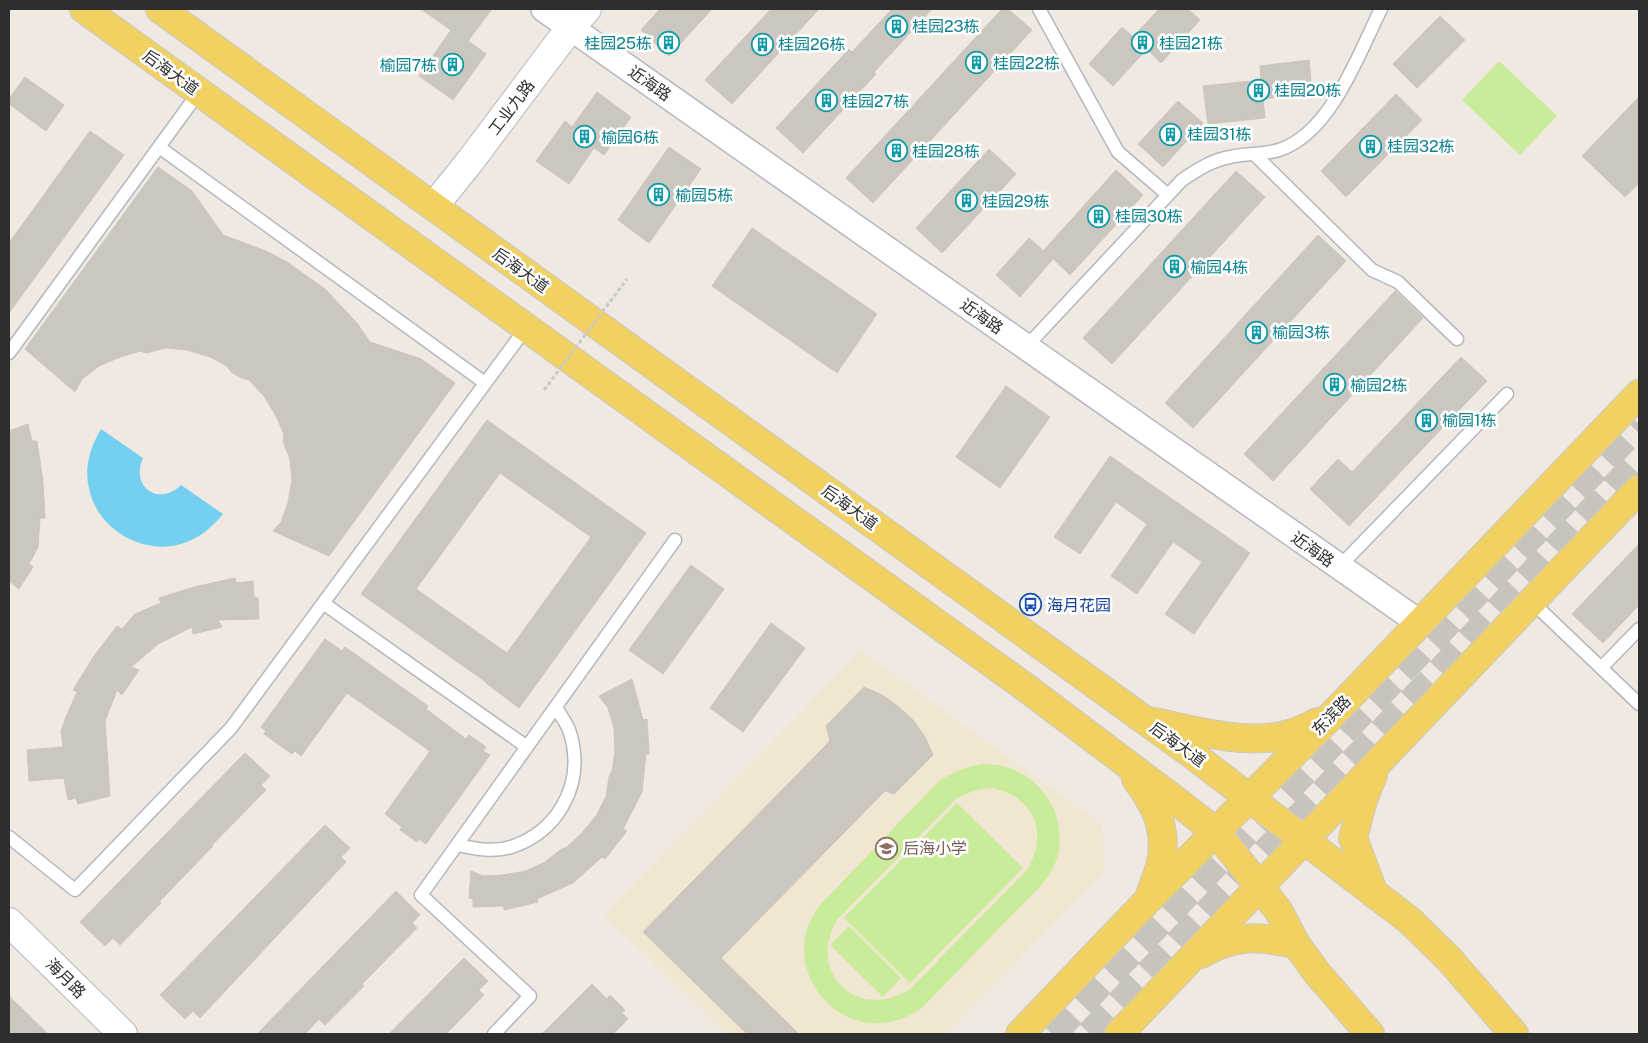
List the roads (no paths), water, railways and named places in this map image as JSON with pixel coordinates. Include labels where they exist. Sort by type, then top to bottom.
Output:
[{"type":"main road","name":"后海大道","points":[[84,9],[1025,687],[1216,832],[1278,910],[1296,944],[1317,973],[1370,1034]]},
{"type":"main road","name":"后海大道","points":[[160,9],[1144,720],[1305,840],[1409,920],[1448,958],[1514,1034]]},
{"type":"main road","name":"东滨路","points":[[1020,1034],[1148,900],[1331,716],[1639,394]]},
{"type":"main road","points":[[1119,1034],[1639,489]]},
{"type":"main road","points":[[1144,720],[1193,731],[1248,738],[1289,735],[1331,716]]},
{"type":"main road","points":[[1374,894],[1353,838],[1363,800],[1378,763]]},
{"type":"main road","points":[[1125,764],[1153,803],[1163,832],[1162,859],[1148,900]]},
{"type":"main road","points":[[1190,960],[1218,944],[1245,938],[1266,938],[1296,944]]},
{"type":"street","name":"近海路","points":[[544,9],[579,18],[1026,347],[1420,623]]},
{"type":"street","name":"工业九路","points":[[434,206],[579,18]]},
{"type":"street","name":"海月路","points":[[9,922],[122,1034]]},
{"type":"lane","points":[[1039,9],[1118,152],[1168,195]]},
{"type":"lane","points":[[1026,347],[1182,180],[1198,169],[1215,161],[1230,156],[1277,151],[1292,145],[1308,133],[1337,97],[1381,9]]},
{"type":"lane","points":[[9,353],[199,92]]},
{"type":"lane","points":[[159,147],[485,383]]},
{"type":"lane","points":[[1254,154],[1372,270],[1398,282],[1457,339]]},
{"type":"lane","points":[[9,837],[75,890],[231,728],[526,328]]},
{"type":"lane","points":[[1339,567],[1507,394]]},
{"type":"lane","points":[[494,1034],[530,996],[421,895],[676,540]]},
{"type":"lane","points":[[1531,601],[1639,704]]},
{"type":"lane","points":[[323,603],[527,747]]},
{"type":"lane","points":[[1601,668],[1639,629]]},
{"type":"lane","points":[[457,845],[485,850],[513,846],[539,834],[559,814],[572,788],[575,760],[570,732],[556,707]]},
{"type":"water","points":[[101,429],[143,458],[140,478],[149,491],[156,494],[164,494],[173,491],[181,485],[223,514],[198,537],[172,546],[156,546],[141,543],[126,537],[113,528],[102,517],[94,503],[87,473],[89,458]]},
{"type":"tunnel","points":[[1052,1034],[1639,424]]},
{"type":"tunnel","points":[[1090,1034],[1431,681],[1639,461]]},
{"type":"place","name":"桂园23栋","points":[[896,26]]},
{"type":"place","name":"桂园25栋","points":[[668,43]]},
{"type":"place","name":"桂园21栋","points":[[1143,43]]},
{"type":"place","name":"桂园26栋","points":[[762,44]]},
{"type":"place","name":"桂园22栋","points":[[977,63]]},
{"type":"place","name":"榆园7栋","points":[[453,65]]},
{"type":"place","name":"桂园20栋","points":[[1258,90]]},
{"type":"place","name":"桂园27栋","points":[[826,101]]},
{"type":"place","name":"桂园31栋","points":[[1171,134]]},
{"type":"place","name":"榆园6栋","points":[[585,137]]},
{"type":"place","name":"桂园32栋","points":[[1371,146]]},
{"type":"place","name":"桂园28栋","points":[[896,151]]},
{"type":"place","name":"榆园5栋","points":[[659,195]]},
{"type":"place","name":"桂园29栋","points":[[966,201]]},
{"type":"place","name":"桂园30栋","points":[[1099,216]]},
{"type":"place","name":"榆园4栋","points":[[1174,267]]},
{"type":"place","name":"榆园3栋","points":[[1256,332]]},
{"type":"place","name":"榆园2栋","points":[[1334,385]]},
{"type":"place","name":"榆园1栋","points":[[1426,420]]},
{"type":"place","name":"海月花园","points":[[1031,605]]},
{"type":"place","name":"后海小学","points":[[887,848]]}]
